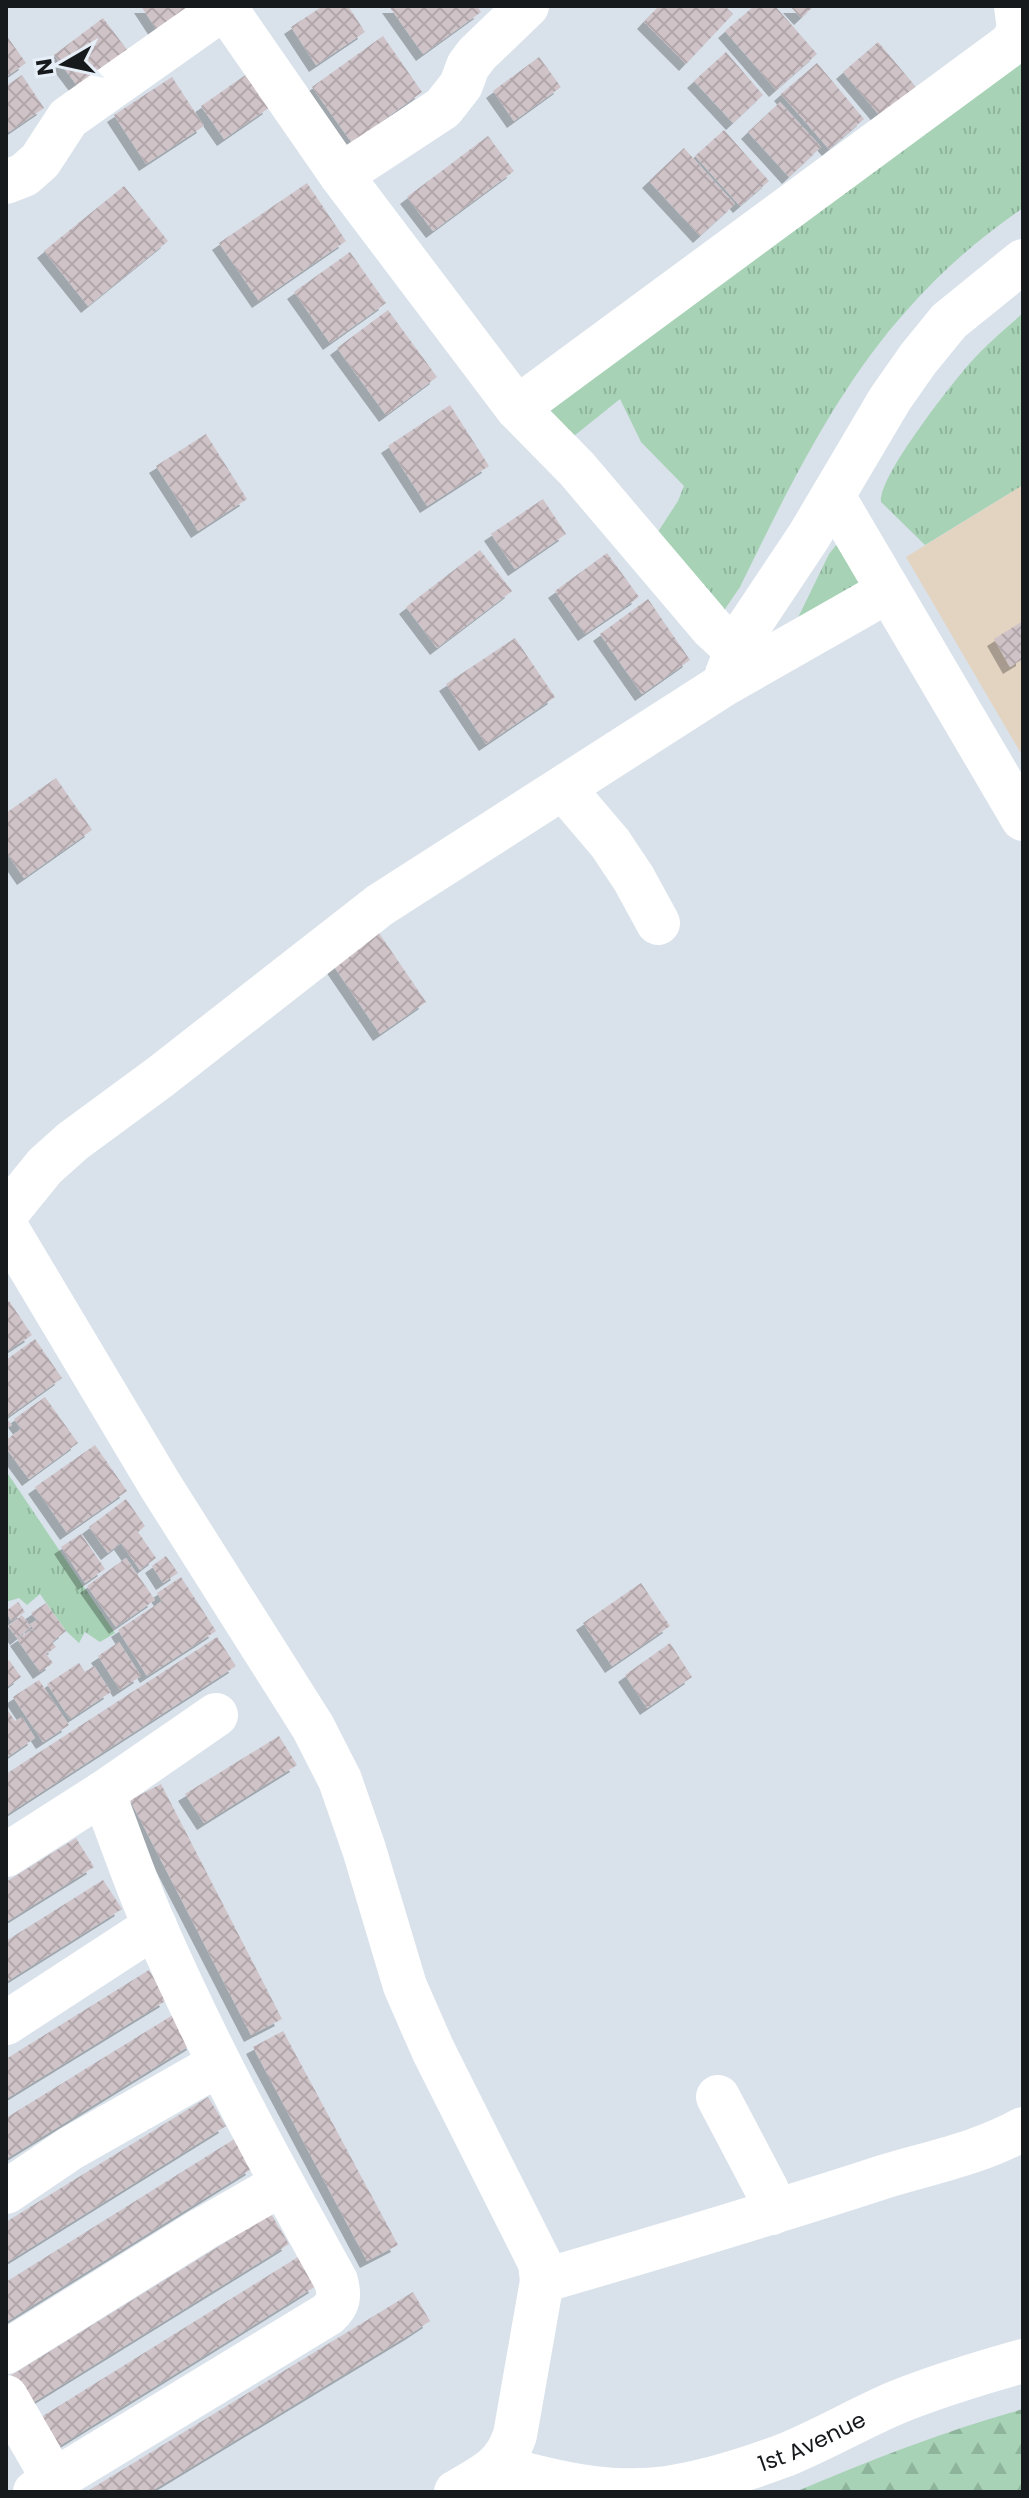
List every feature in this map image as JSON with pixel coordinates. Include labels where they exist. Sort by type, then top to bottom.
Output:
[{"type":"street","points":[[6,182],[24,175],[40,161],[68,118],[224,6],[341,175],[517,408],[577,469],[712,628],[729,668]]},
{"type":"street","points":[[341,175],[443,108],[461,85],[468,66],[477,54],[527,6]]},
{"type":"street","points":[[517,408],[1011,44],[1019,31],[1016,6]]},
{"type":"street","points":[[729,668],[741,638],[918,359],[949,321],[1023,261]]},
{"type":"street","points":[[833,496],[1023,819]]},
{"type":"street","points":[[6,1214],[45,1166],[73,1141],[380,905],[564,789],[729,668],[888,591]]},
{"type":"street","points":[[564,789],[610,843],[658,923]]},
{"type":"street","points":[[6,1227],[160,1485],[327,1753],[340,1780],[364,1849],[405,1986],[433,2050],[540,2263],[542,2281],[510,2450],[498,2467],[456,2492]]},
{"type":"street","points":[[6,1855],[216,1715]]},
{"type":"street","points":[[6,2397],[44,2486],[328,2314],[337,2306],[340,2294],[336,2281],[219,2064],[155,1926],[103,1793]]},
{"type":"street","points":[[6,2023],[155,1926]]},
{"type":"street","points":[[6,2192],[71,2148],[219,2064]]},
{"type":"street","points":[[718,2097],[767,2190],[772,2213]]},
{"type":"street","points":[[542,2281],[970,2153],[1023,2129]]},
{"type":"street","points":[[6,2352],[203,2229],[282,2184]]},
{"type":"street","name":"1st Avenue","points":[[498,2467],[566,2485],[622,2490],[667,2488],[785,2455],[896,2403],[967,2376],[1023,2361]]},
{"type":"shaded area","points":[[1023,485],[1023,757],[906,557]]},
{"type":"green space","points":[[1023,58],[1023,208],[948,268],[882,339],[815,442],[740,587],[725,609],[715,613],[652,541],[684,486],[641,442],[620,399],[569,440],[545,415],[832,196]]},
{"type":"green space","points":[[1023,313],[1023,485],[925,545],[881,502],[883,490],[903,453],[947,391],[975,357]]},
{"type":"green space","points":[[837,544],[862,581],[791,632],[829,554]]},
{"type":"green space","points":[[6,1471],[115,1633],[100,1642],[85,1632],[79,1643],[66,1631],[40,1594],[27,1605],[19,1598],[6,1602]]},
{"type":"green space","points":[[1023,2409],[1023,2492],[795,2492],[908,2447]]},
{"type":"building","points":[[141,6],[203,6],[160,35]]},
{"type":"building","points":[[323,6],[348,6],[365,32],[316,65],[291,27]]},
{"type":"building","points":[[389,6],[477,6],[481,12],[423,54]]},
{"type":"building","points":[[659,6],[725,6],[733,14],[686,64],[644,22]]},
{"type":"building","points":[[754,6],[775,6],[817,54],[776,90],[725,31]]},
{"type":"building","points":[[790,6],[814,6],[801,18]]},
{"type":"building","points":[[103,18],[128,51],[79,88],[54,55]]},
{"type":"building","points":[[6,35],[26,63],[6,77]]},
{"type":"building","points":[[383,36],[422,92],[352,143],[312,87]]},
{"type":"building","points":[[878,42],[916,87],[881,117],[843,72]]},
{"type":"building","points":[[726,52],[763,95],[733,123],[694,81]]},
{"type":"building","points":[[539,57],[561,87],[514,121],[493,91]]},
{"type":"building","points":[[817,63],[864,119],[829,149],[781,94]]},
{"type":"building","points":[[247,74],[270,107],[224,139],[201,106]]},
{"type":"building","points":[[22,75],[44,108],[9,132],[6,127],[6,86]]},
{"type":"building","points":[[172,77],[204,126],[146,164],[114,115]]},
{"type":"building","points":[[780,102],[821,147],[789,177],[748,132]]},
{"type":"building","points":[[724,130],[769,181],[740,206],[695,156]]},
{"type":"building","points":[[488,136],[514,171],[433,231],[407,197]]},
{"type":"building","points":[[684,148],[735,204],[700,236],[649,181]]},
{"type":"building","points":[[307,183],[346,241],[259,301],[219,243]]},
{"type":"building","points":[[124,186],[168,241],[88,306],[44,251]]},
{"type":"building","points":[[350,252],[386,303],[330,343],[294,292]]},
{"type":"building","points":[[388,310],[437,377],[386,415],[337,348]]},
{"type":"building","points":[[450,405],[489,466],[427,506],[388,446]]},
{"type":"building","points":[[206,434],[247,499],[198,531],[156,466]]},
{"type":"building","points":[[543,499],[566,534],[515,569],[491,534]]},
{"type":"building","points":[[480,550],[512,591],[437,648],[406,607]]},
{"type":"building","points":[[607,553],[639,597],[585,634],[555,591]]},
{"type":"building","points":[[648,599],[690,660],[642,694],[600,634]]},
{"type":"building","points":[[1023,621],[1023,659],[1010,667],[994,639]]},
{"type":"building","points":[[515,638],[555,697],[486,744],[446,684]]},
{"type":"building","points":[[56,778],[92,830],[24,878],[6,852],[6,813]]},
{"type":"building","points":[[379,933],[426,1002],[380,1034],[333,965]]},
{"type":"building","points":[[9,1301],[32,1335],[6,1352],[6,1303]]},
{"type":"building","points":[[35,1339],[62,1378],[6,1418],[6,1360]]},
{"type":"building","points":[[45,1397],[78,1443],[29,1479],[6,1448],[6,1440],[21,1429],[14,1419]]},
{"type":"building","points":[[95,1445],[127,1491],[67,1533],[35,1487]]},
{"type":"building","points":[[126,1499],[145,1526],[138,1532],[156,1558],[140,1570],[121,1543],[108,1553],[89,1527]]},
{"type":"building","points":[[81,1534],[105,1569],[85,1583],[61,1547]]},
{"type":"building","points":[[166,1556],[178,1573],[163,1583],[152,1566]]},
{"type":"building","points":[[126,1558],[155,1600],[116,1627],[87,1586]]},
{"type":"building","points":[[181,1577],[216,1631],[147,1676],[118,1630],[162,1601],[157,1593]]},
{"type":"building","points":[[641,1583],[670,1626],[612,1666],[583,1623]]},
{"type":"building","points":[[18,1602],[25,1612],[11,1621],[6,1611]]},
{"type":"building","points":[[46,1603],[66,1631],[52,1642],[56,1647],[46,1654],[53,1663],[40,1672],[17,1639],[32,1629],[37,1634],[30,1624],[37,1620],[31,1613]]},
{"type":"building","points":[[22,1615],[31,1627],[17,1638],[8,1626]]},
{"type":"building","points":[[217,1637],[236,1666],[6,1815],[6,1774]]},
{"type":"building","points":[[119,1642],[141,1676],[120,1690],[98,1656]]},
{"type":"building","points":[[670,1643],[692,1677],[647,1708],[625,1675]]},
{"type":"building","points":[[9,1660],[21,1677],[6,1688],[6,1663]]},
{"type":"building","points":[[79,1663],[85,1672],[94,1666],[111,1692],[70,1719],[47,1684]]},
{"type":"building","points":[[39,1680],[69,1725],[43,1742],[13,1697]]},
{"type":"building","points":[[6,1708],[15,1721],[22,1717],[35,1738],[6,1758]]},
{"type":"building","points":[[279,1736],[297,1765],[204,1823],[185,1794]]},
{"type":"building","points":[[161,1784],[282,2019],[251,2035],[130,1800]]},
{"type":"building","points":[[76,1838],[94,1867],[6,1922],[6,1882]]},
{"type":"building","points":[[103,1880],[122,1909],[6,1982],[6,1941]]},
{"type":"building","points":[[149,1970],[167,2000],[6,2099],[6,2059]]},
{"type":"building","points":[[176,2013],[194,2043],[6,2159],[6,2118]]},
{"type":"building","points":[[283,2031],[398,2245],[367,2261],[253,2047]]},
{"type":"building","points":[[208,2097],[226,2126],[6,2263],[6,2222]]},
{"type":"building","points":[[236,2138],[253,2168],[6,2322],[6,2282]]},
{"type":"building","points":[[271,2214],[289,2244],[29,2405],[10,2376]]},
{"type":"building","points":[[298,2257],[316,2286],[56,2448],[38,2419]]},
{"type":"building","points":[[413,2292],[430,2321],[412,2333],[150,2492],[86,2492]]}]
